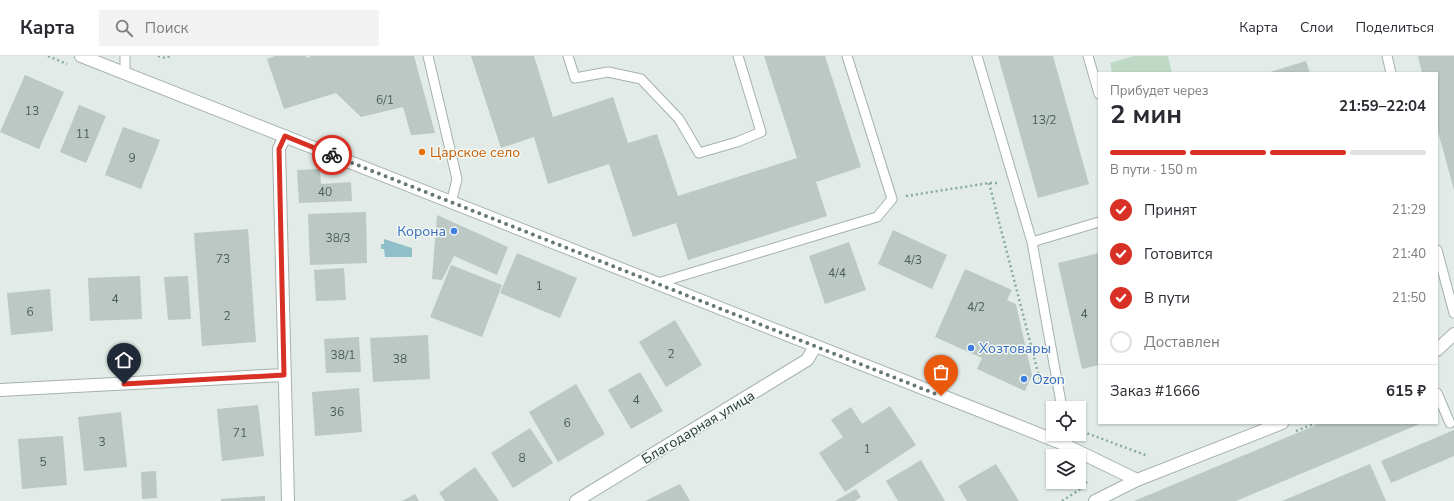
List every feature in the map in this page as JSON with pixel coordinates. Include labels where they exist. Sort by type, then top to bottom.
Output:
[{"type":"street","points":[[80,56],[451,203],[658,283],[815,347],[1046,433]]},
{"type":"street","points":[[285,136],[279,149],[288,501]]},
{"type":"street","points":[[1438,349],[1454,334]]},
{"type":"street","name":"Благодарная улица","points":[[576,501],[807,360],[815,347]]},
{"type":"street","points":[[0,390],[284,375]]},
{"type":"street","points":[[1096,501],[1137,480],[1279,424]]},
{"type":"street","points":[[1065,441],[1137,480]]},
{"type":"lane","points":[[125,56],[125,73]]},
{"type":"lane","points":[[428,56],[457,179],[451,203]]},
{"type":"lane","points":[[568,56],[575,78],[608,72],[641,79],[679,119],[699,153],[737,142],[761,132],[738,56]]},
{"type":"lane","points":[[658,283],[877,217],[892,199],[847,56]]},
{"type":"lane","points":[[977,56],[1032,242],[1061,401]]},
{"type":"lane","points":[[1088,56],[1098,91]]},
{"type":"lane","points":[[1387,56],[1391,72]]},
{"type":"lane","points":[[1032,242],[1098,222]]},
{"type":"lane","points":[[1438,254],[1454,313]]},
{"type":"lane","points":[[1438,395],[1450,423]]},
{"type":"path","points":[[158,56],[165,58],[171,56]]},
{"type":"path","points":[[892,199],[989,183],[1014,183]]},
{"type":"path","points":[[989,183],[1042,387]]},
{"type":"path","points":[[1086,432],[1145,457],[1152,456]]},
{"type":"path","points":[[1062,501],[1080,489]]},
{"type":"green space","points":[[1134,56],[1168,56],[1172,72],[1112,72],[1110,63]]},
{"type":"water","points":[[384,239],[412,248],[412,257],[385,257],[384,249],[381,249],[381,244],[384,244]]},
{"type":"building","points":[[275,56],[306,56],[307,58],[311,56],[414,56],[435,133],[411,135],[403,107],[361,117],[336,93],[284,109],[267,59]]},
{"type":"building","points":[[471,56],[534,56],[553,117],[613,97],[628,143],[657,134],[678,196],[797,158],[764,56],[825,56],[861,167],[816,182],[827,216],[688,260],[676,223],[633,237],[609,164],[548,184],[534,137],[501,148]]},
{"type":"building","points":[[998,56],[1053,56],[1089,184],[1038,198]]},
{"type":"building","points":[[1418,56],[1454,56],[1454,190],[1438,132],[1438,72],[1422,72]]},
{"type":"building","points":[[1306,61],[1310,72],[1270,72]]},
{"type":"building","points":[[25,75],[64,92],[39,149],[0,132]]},
{"type":"building","points":[[79,105],[106,116],[86,163],[60,152]]},
{"type":"building","points":[[123,127],[160,140],[141,189],[105,175]]},
{"type":"building","points":[[320,169],[321,184],[351,182],[352,201],[299,203],[297,170]]},
{"type":"building","points":[[366,212],[367,263],[310,265],[308,214]]},
{"type":"building","name":"Корона","points":[[437,215],[508,247],[497,275],[454,256],[442,280],[432,279]]},
{"type":"building","points":[[248,229],[256,342],[202,346],[194,233]]},
{"type":"building","points":[[893,230],[947,255],[932,289],[878,264]]},
{"type":"building","points":[[849,242],[866,290],[825,304],[809,256]]},
{"type":"building","points":[[517,253],[577,278],[560,318],[500,293]]},
{"type":"building","points":[[1098,253],[1098,365],[1082,369],[1058,263]]},
{"type":"building","points":[[451,265],[502,285],[482,337],[430,317]]},
{"type":"building","points":[[344,268],[346,300],[316,301],[314,270]]},
{"type":"building","points":[[965,269],[1012,290],[1007,300],[1016,304],[1032,375],[1025,391],[977,369],[982,358],[935,337]]},
{"type":"building","points":[[140,276],[142,319],[90,321],[88,278]]},
{"type":"building","points":[[188,276],[191,319],[168,320],[164,277]]},
{"type":"building","points":[[50,289],[53,331],[11,335],[7,293]]},
{"type":"building","points":[[675,320],[702,365],[666,387],[639,342]]},
{"type":"building","points":[[428,335],[430,379],[373,382],[370,338]]},
{"type":"building","points":[[359,337],[361,372],[326,373],[324,339]]},
{"type":"building","points":[[640,372],[663,411],[631,429],[608,390]]},
{"type":"building","points":[[576,384],[605,434],[558,462],[529,412]]},
{"type":"building","points":[[359,388],[362,432],[315,436],[312,392]]},
{"type":"building","points":[[258,405],[264,456],[222,461],[217,409]]},
{"type":"building","points":[[890,406],[916,445],[845,492],[819,453],[843,437],[831,420],[851,407],[862,424]]},
{"type":"building","points":[[121,412],[127,467],[84,471],[78,417]]},
{"type":"building","points":[[1319,424],[1420,424],[1236,501],[1134,501]]},
{"type":"building","points":[[530,428],[553,463],[513,488],[491,453]]},
{"type":"building","points":[[1454,430],[1454,456],[1391,483],[1381,461]]},
{"type":"building","points":[[63,436],[67,485],[22,489],[18,439]]},
{"type":"building","points":[[921,460],[945,501],[898,501],[886,481]]},
{"type":"building","points":[[996,464],[1019,501],[967,501],[958,486]]},
{"type":"building","points":[[1370,464],[1386,501],[1282,501]]},
{"type":"building","points":[[475,467],[499,501],[445,501],[439,493]]},
{"type":"building","points":[[156,471],[157,498],[142,499],[141,472]]},
{"type":"building","points":[[680,484],[690,501],[645,501]]},
{"type":"building","points":[[856,489],[861,497],[855,501],[835,501]]},
{"type":"building","points":[[415,494],[419,501],[402,501]]},
{"type":"building","points":[[265,496],[265,501],[221,501],[221,499]]},
{"type":"way so far","points":[[332,155],[941,396]]},
{"type":"place","name":"Царское село","points":[[422,152]]},
{"type":"place","name":"Корона","points":[[454,231]]},
{"type":"place","name":"Хозтовары","points":[[971,348]]},
{"type":"place","name":"Ozon","points":[[1024,379]]},
{"type":"route","points":[[124,384],[284,375],[279,149],[285,136],[332,155]]}]
